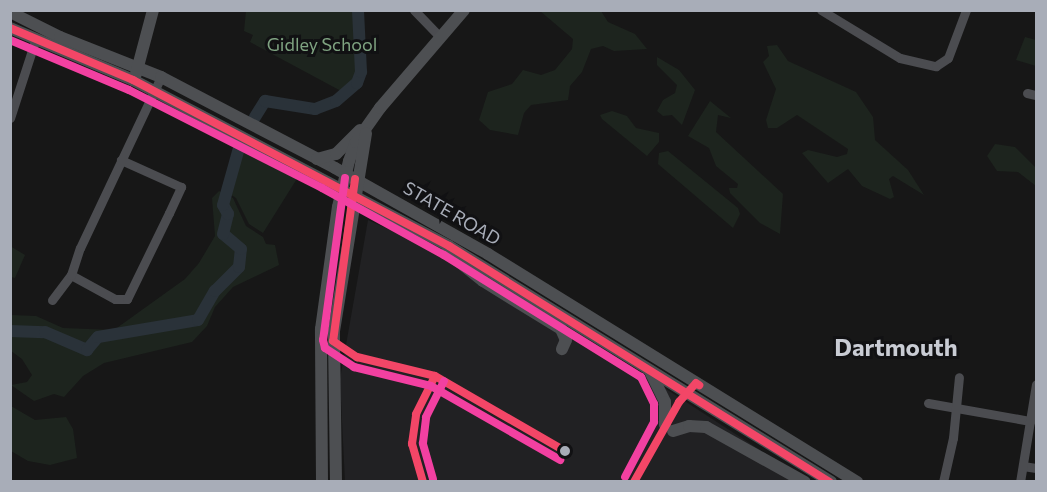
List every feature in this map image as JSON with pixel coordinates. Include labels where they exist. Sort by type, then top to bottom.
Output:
[{"type":"main road","points":[[133,81],[139,67],[153,10]]},
{"type":"main road","points":[[322,482],[320,339],[342,188],[351,177],[367,127],[464,10]]},
{"type":"main road","name":"STATE ROAD","points":[[10,12],[60,37],[161,77],[351,177],[488,254],[857,482]]},
{"type":"main road","name":"STATE ROAD","points":[[10,28],[35,41],[154,91],[342,188],[428,236],[831,482]]},
{"type":"main road","points":[[317,159],[336,154],[354,132],[367,127]]},
{"type":"main road","points":[[336,482],[333,341],[354,195],[351,177]]},
{"type":"main road","points":[[428,236],[478,277],[561,329],[566,339],[562,349]]},
{"type":"main road","points":[[650,370],[663,396],[669,428],[706,427],[805,482]]},
{"type":"main road","points":[[729,419],[781,469]]},
{"type":"street","points":[[414,10],[440,37]]},
{"type":"street","points":[[821,10],[894,55],[936,66],[948,58],[966,10]]},
{"type":"street","points":[[10,118],[35,41]]},
{"type":"street","points":[[52,300],[71,275],[121,160],[161,77]]},
{"type":"street","points":[[71,275],[115,299],[125,300],[139,280],[180,187],[121,160]]},
{"type":"street","points":[[943,482],[956,409],[959,377]]},
{"type":"street","points":[[1020,482],[1036,384]]},
{"type":"street","points":[[928,403],[1030,421]]},
{"type":"street","points":[[1023,466],[1036,468]]},
{"type":"shaded area","points":[[368,220],[490,275],[808,481],[345,482],[340,379]]},
{"type":"green space","name":"Gidley School","points":[[246,11],[358,11],[355,81],[341,91],[250,42],[253,35],[244,31]]},
{"type":"green space","points":[[540,11],[601,11],[608,22],[635,34],[647,49],[614,51],[603,46],[591,49],[582,72],[570,86],[568,100],[531,105],[524,113],[518,135],[490,130],[479,120],[488,92],[512,84],[523,70],[541,75],[555,70],[572,49],[573,39]]},
{"type":"green space","points":[[1025,37],[1036,40],[1036,66],[1016,60]]},
{"type":"green space","points":[[777,45],[788,61],[856,92],[873,117],[875,140],[908,170],[924,195],[893,176],[889,179],[894,197],[890,199],[862,186],[848,169],[828,183],[802,153],[808,150],[837,157],[847,154],[848,149],[797,115],[777,128],[768,128],[766,120],[776,89],[763,62],[769,56],[767,46]]},
{"type":"green space","points":[[657,57],[679,70],[695,90],[682,125],[672,115],[663,116],[657,111],[663,100],[675,93],[677,85],[657,65]]},
{"type":"green space","points":[[710,101],[731,118],[718,115],[716,132],[783,194],[780,234],[760,223],[730,193],[729,188],[737,188],[738,184],[716,166],[709,148],[688,136]]},
{"type":"green space","points":[[612,111],[627,116],[636,128],[659,133],[659,142],[647,156],[602,119],[600,115]]},
{"type":"green space","points":[[995,144],[1015,147],[1036,168],[1036,186],[1018,172],[997,171],[987,156]]},
{"type":"green space","points":[[243,147],[298,177],[263,233],[249,224],[236,198],[227,192]]},
{"type":"green space","points":[[668,151],[738,208],[740,214],[733,228],[658,164],[659,153]]},
{"type":"green space","points":[[219,191],[233,198],[246,226],[263,237],[266,244],[275,245],[279,265],[233,287],[215,307],[207,326],[192,342],[104,363],[83,376],[64,397],[54,394],[34,401],[11,385],[27,382],[32,375],[22,359],[11,351],[11,315],[36,316],[63,328],[114,330],[185,279],[199,263],[215,236],[212,198]]},
{"type":"green space","points":[[10,246],[25,255],[15,278],[11,277]]},
{"type":"green space","points":[[11,406],[35,420],[66,417],[73,429],[77,458],[50,465],[28,461],[11,451]]},
{"type":"waterway","points":[[255,117],[265,101],[315,109],[336,101],[357,83],[361,72],[358,10]]},
{"type":"waterway","points":[[10,331],[45,332],[87,350],[98,337],[198,320],[215,291],[239,267],[241,249],[223,234],[228,214],[223,205],[239,148]]},
{"type":"transit line","points":[[10,28],[133,80],[449,246],[830,482]]},
{"type":"transit line","points":[[10,40],[129,90],[322,188],[444,255],[641,377],[654,404],[654,422],[625,477]]},
{"type":"transit line","points":[[345,178],[323,340],[325,348],[354,367],[431,386],[560,460]]},
{"type":"transit line","points":[[355,179],[333,341],[357,357],[435,376],[565,451]]},
{"type":"transit line","points":[[423,482],[412,444],[416,414],[435,376]]},
{"type":"transit line","points":[[433,479],[423,443],[426,417],[444,381]]},
{"type":"transit line","points":[[634,482],[679,402],[696,383],[699,385]]},
{"type":"district","name":"Dartmouth","points":[[896,347]]}]
